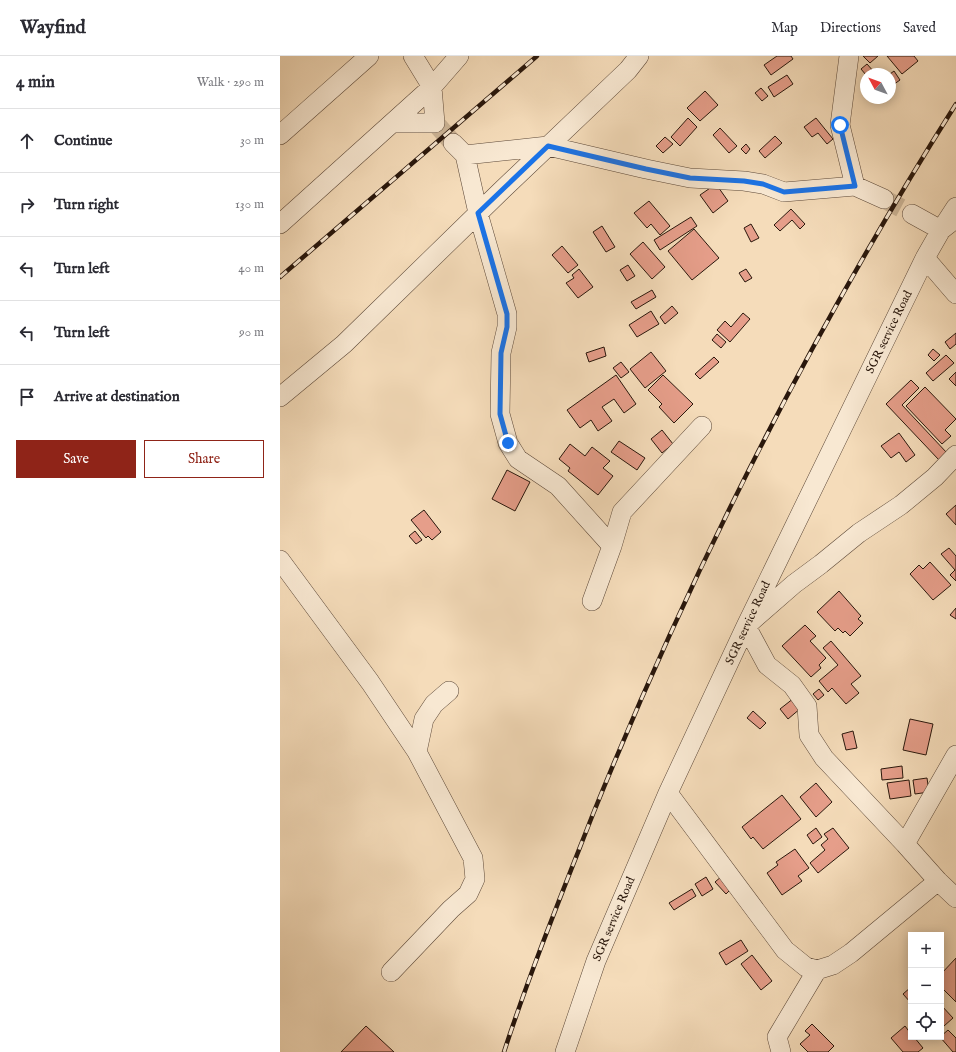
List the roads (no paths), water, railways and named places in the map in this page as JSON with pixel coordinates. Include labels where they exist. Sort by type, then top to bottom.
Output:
[{"type":"street","points":[[280,135],[369,56]]},
{"type":"street","points":[[393,123],[436,124],[432,87],[413,56]]},
{"type":"street","points":[[280,224],[432,87],[459,56]]},
{"type":"street","points":[[280,397],[344,344],[478,213],[628,70],[640,56]]},
{"type":"street","points":[[849,56],[840,125],[855,186]]},
{"type":"street","points":[[612,546],[558,486],[518,459],[508,443],[500,414],[501,353],[507,327],[507,314],[459,149],[548,146],[690,178],[744,181],[776,188],[784,192],[855,186],[884,199]]},
{"type":"street","name":"SGR service Road","points":[[565,1052],[596,961],[668,793],[746,626],[925,258],[956,206]]},
{"type":"street","points":[[912,214],[941,230],[956,218]]},
{"type":"street","points":[[925,258],[956,294]]},
{"type":"street","points":[[592,601],[612,546],[622,512],[702,426]]},
{"type":"street","points":[[956,455],[935,477],[901,505],[860,533],[794,584],[746,626],[767,665],[792,685],[807,706],[808,735],[824,758],[938,881],[956,898]]},
{"type":"street","points":[[280,560],[370,682],[417,752],[473,858],[475,879],[468,894],[451,909],[391,972]]},
{"type":"street","points":[[417,752],[424,719],[434,704],[449,691]]},
{"type":"street","points":[[905,844],[956,755]]},
{"type":"street","points":[[668,793],[785,950],[806,967],[817,970],[833,965],[851,953],[938,881]]},
{"type":"street","points":[[781,1052],[778,1037],[817,970]]},
{"type":"tunnel","points":[[438,126],[453,143]]},
{"type":"tunnel","points":[[884,199],[912,214]]},
{"type":"railway","points":[[280,277],[537,56]]},
{"type":"railway","points":[[504,1052],[535,962],[593,814],[631,722],[714,540],[805,362],[904,188],[956,104]]}]
